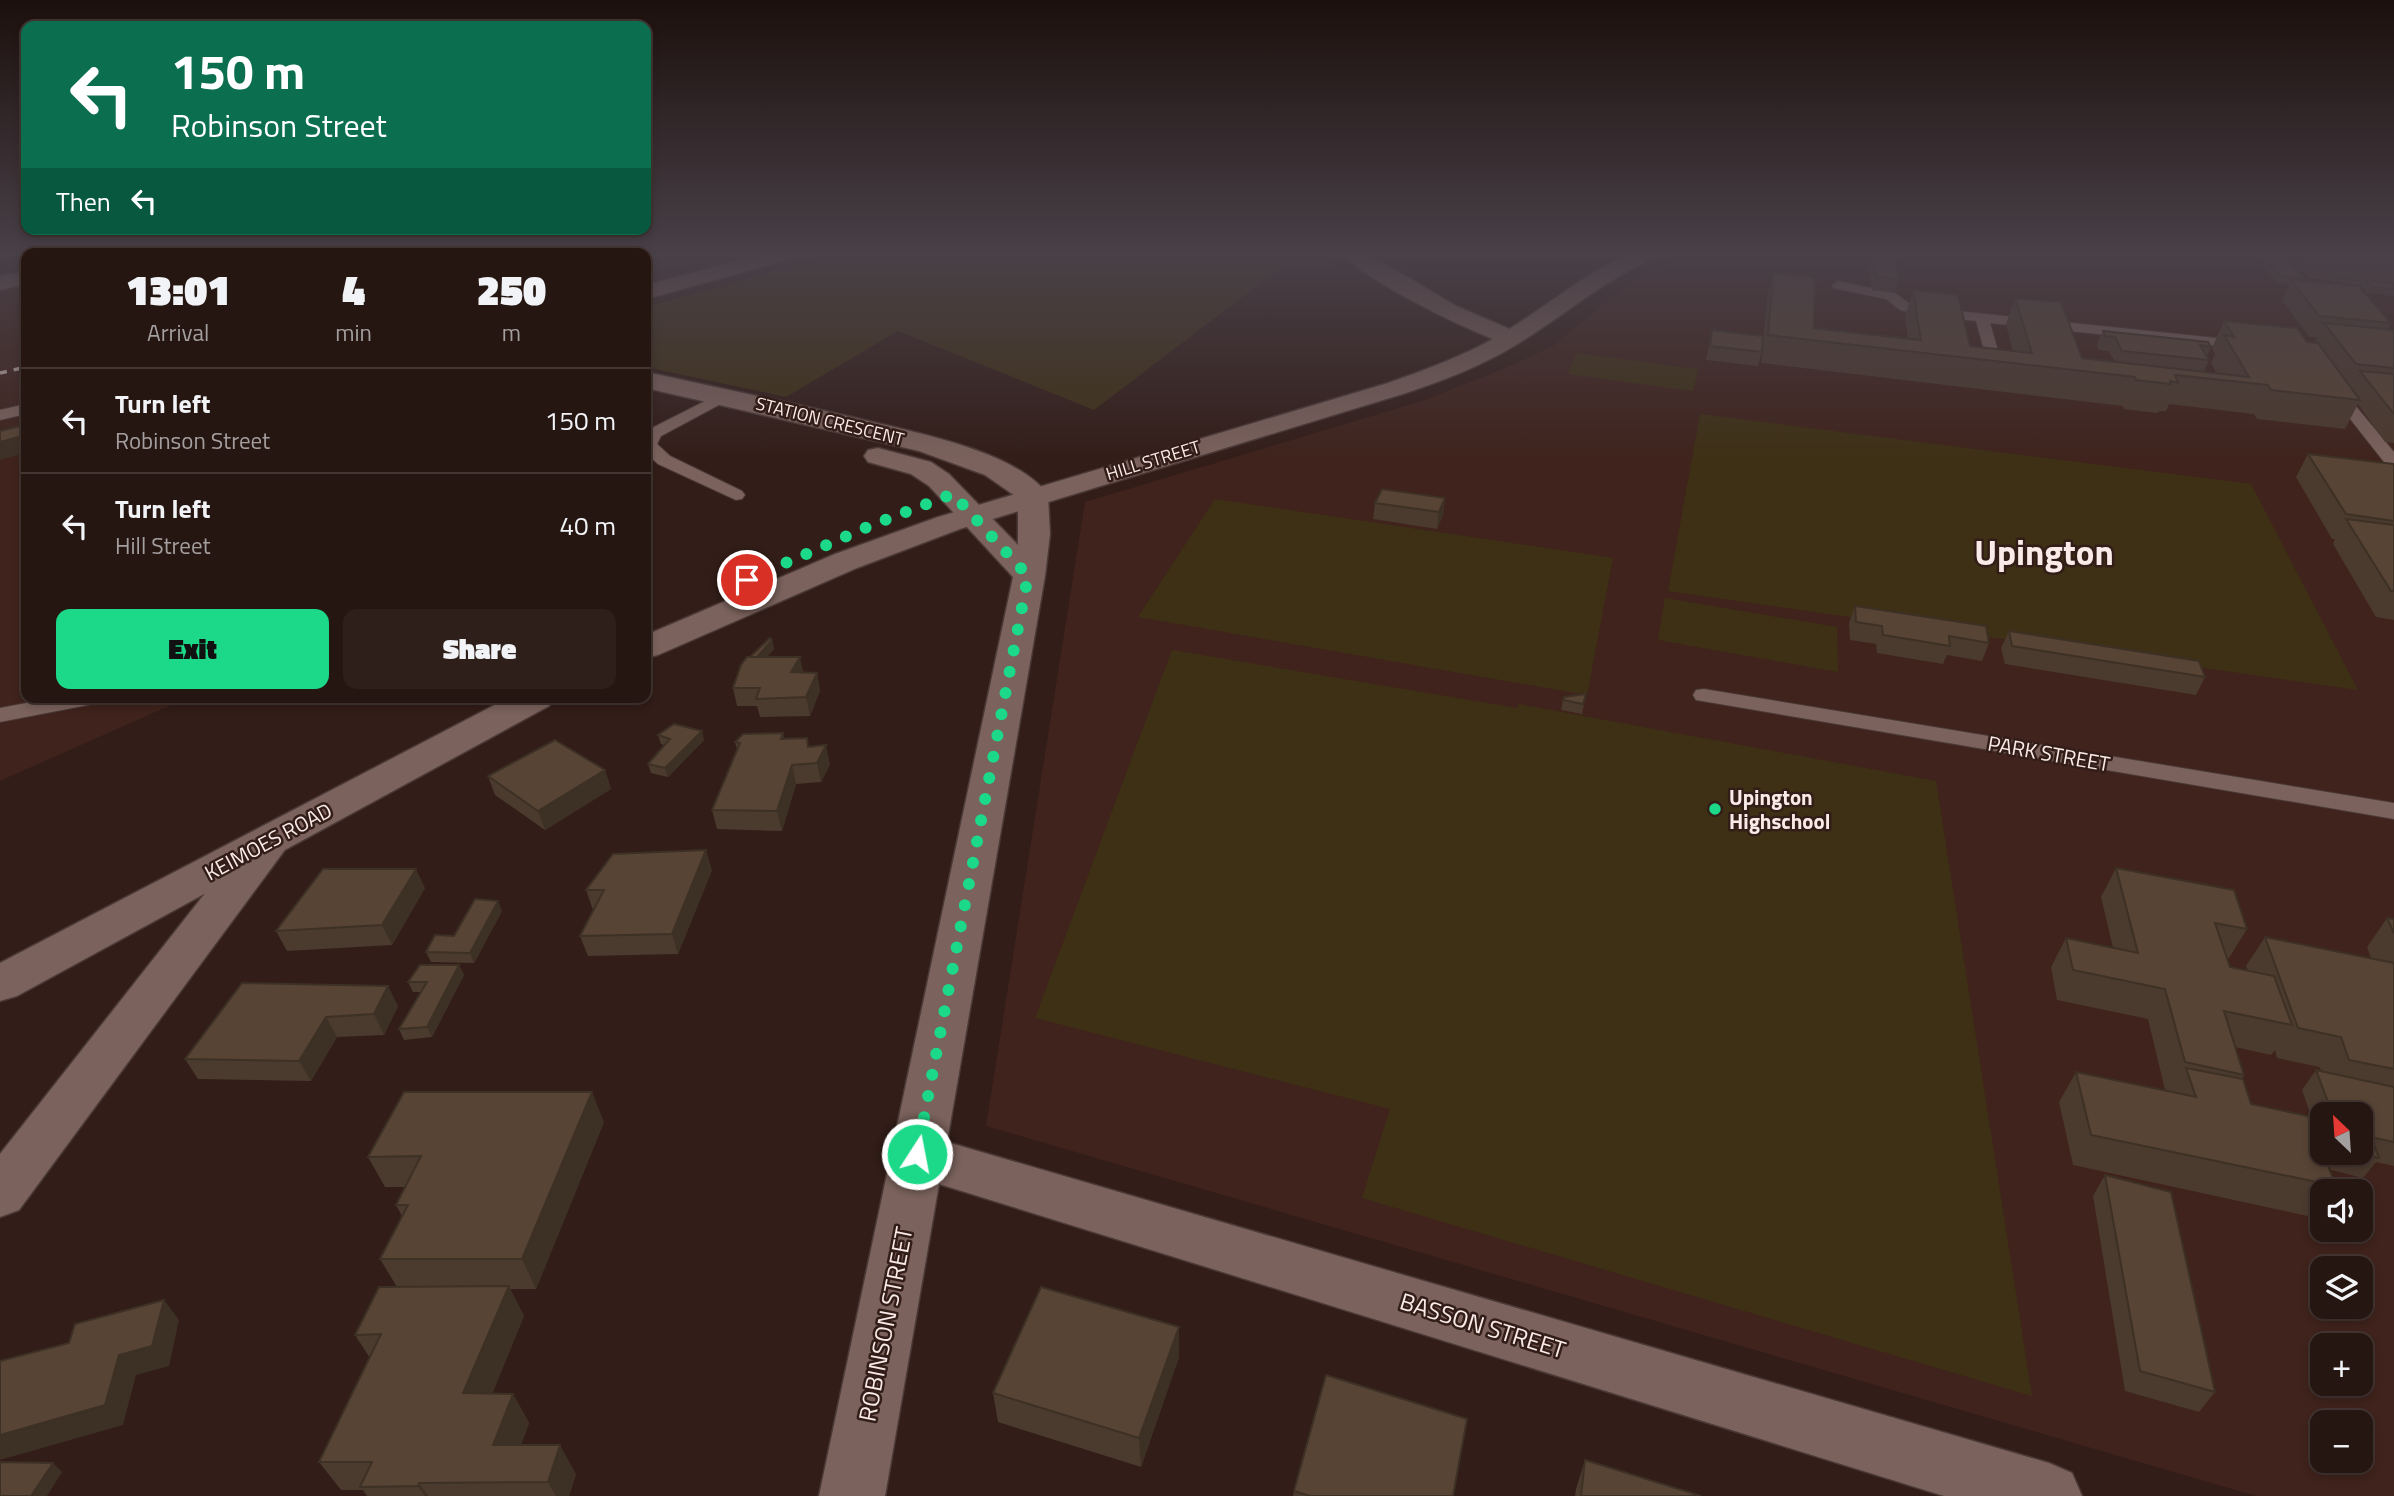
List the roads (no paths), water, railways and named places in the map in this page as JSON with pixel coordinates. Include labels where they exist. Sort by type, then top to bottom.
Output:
[{"type":"street","points":[[1470,323],[1511,338]]},
{"type":"street","name":"HILL STREET","points":[[1156,435],[1388,369],[1433,352],[1486,323]]},
{"type":"street","name":"HILL STREET","points":[[651,646],[846,561],[963,505],[1027,480],[1397,388],[1447,370],[1511,338],[1534,323]]},
{"type":"street","name":"STATION CRESCENT","points":[[651,381],[725,396],[938,448],[970,457],[1027,480]]},
{"type":"street","name":"STATION CRESCENT","points":[[651,406],[921,468],[963,505]]},
{"type":"street","name":"ROBINSON STREET","points":[[852,1496],[1028,576],[1035,534],[1027,480]]},
{"type":"street","points":[[963,505],[1028,576]]},
{"type":"street","name":"HILL STREET","points":[[651,631],[765,571],[872,525],[963,505]]},
{"type":"street","name":"KEIMOES ROAD","points":[[0,984],[527,703]]},
{"type":"street","points":[[0,1194],[130,1027],[269,841]]},
{"type":"street","name":"BASSON STREET","points":[[917,1154],[2049,1496]]},
{"type":"lane","points":[[1984,323],[1996,368]]},
{"type":"lane","points":[[2039,323],[2264,346]]},
{"type":"lane","points":[[2322,375],[2390,466]]},
{"type":"lane","points":[[651,438],[653,433],[725,396]]},
{"type":"lane","points":[[0,415],[21,410]]},
{"type":"lane","points":[[651,448],[664,460],[736,495]]},
{"type":"lane","name":"PARK STREET","points":[[1704,695],[2394,811]]},
{"type":"lane","points":[[0,715],[62,703]]},
{"type":"railway","points":[[0,373],[21,368]]},
{"type":"place","name":"Upington Highschool","points":[[1715,809]]},
{"type":"district","name":"Upington","points":[[2044,552]]}]
